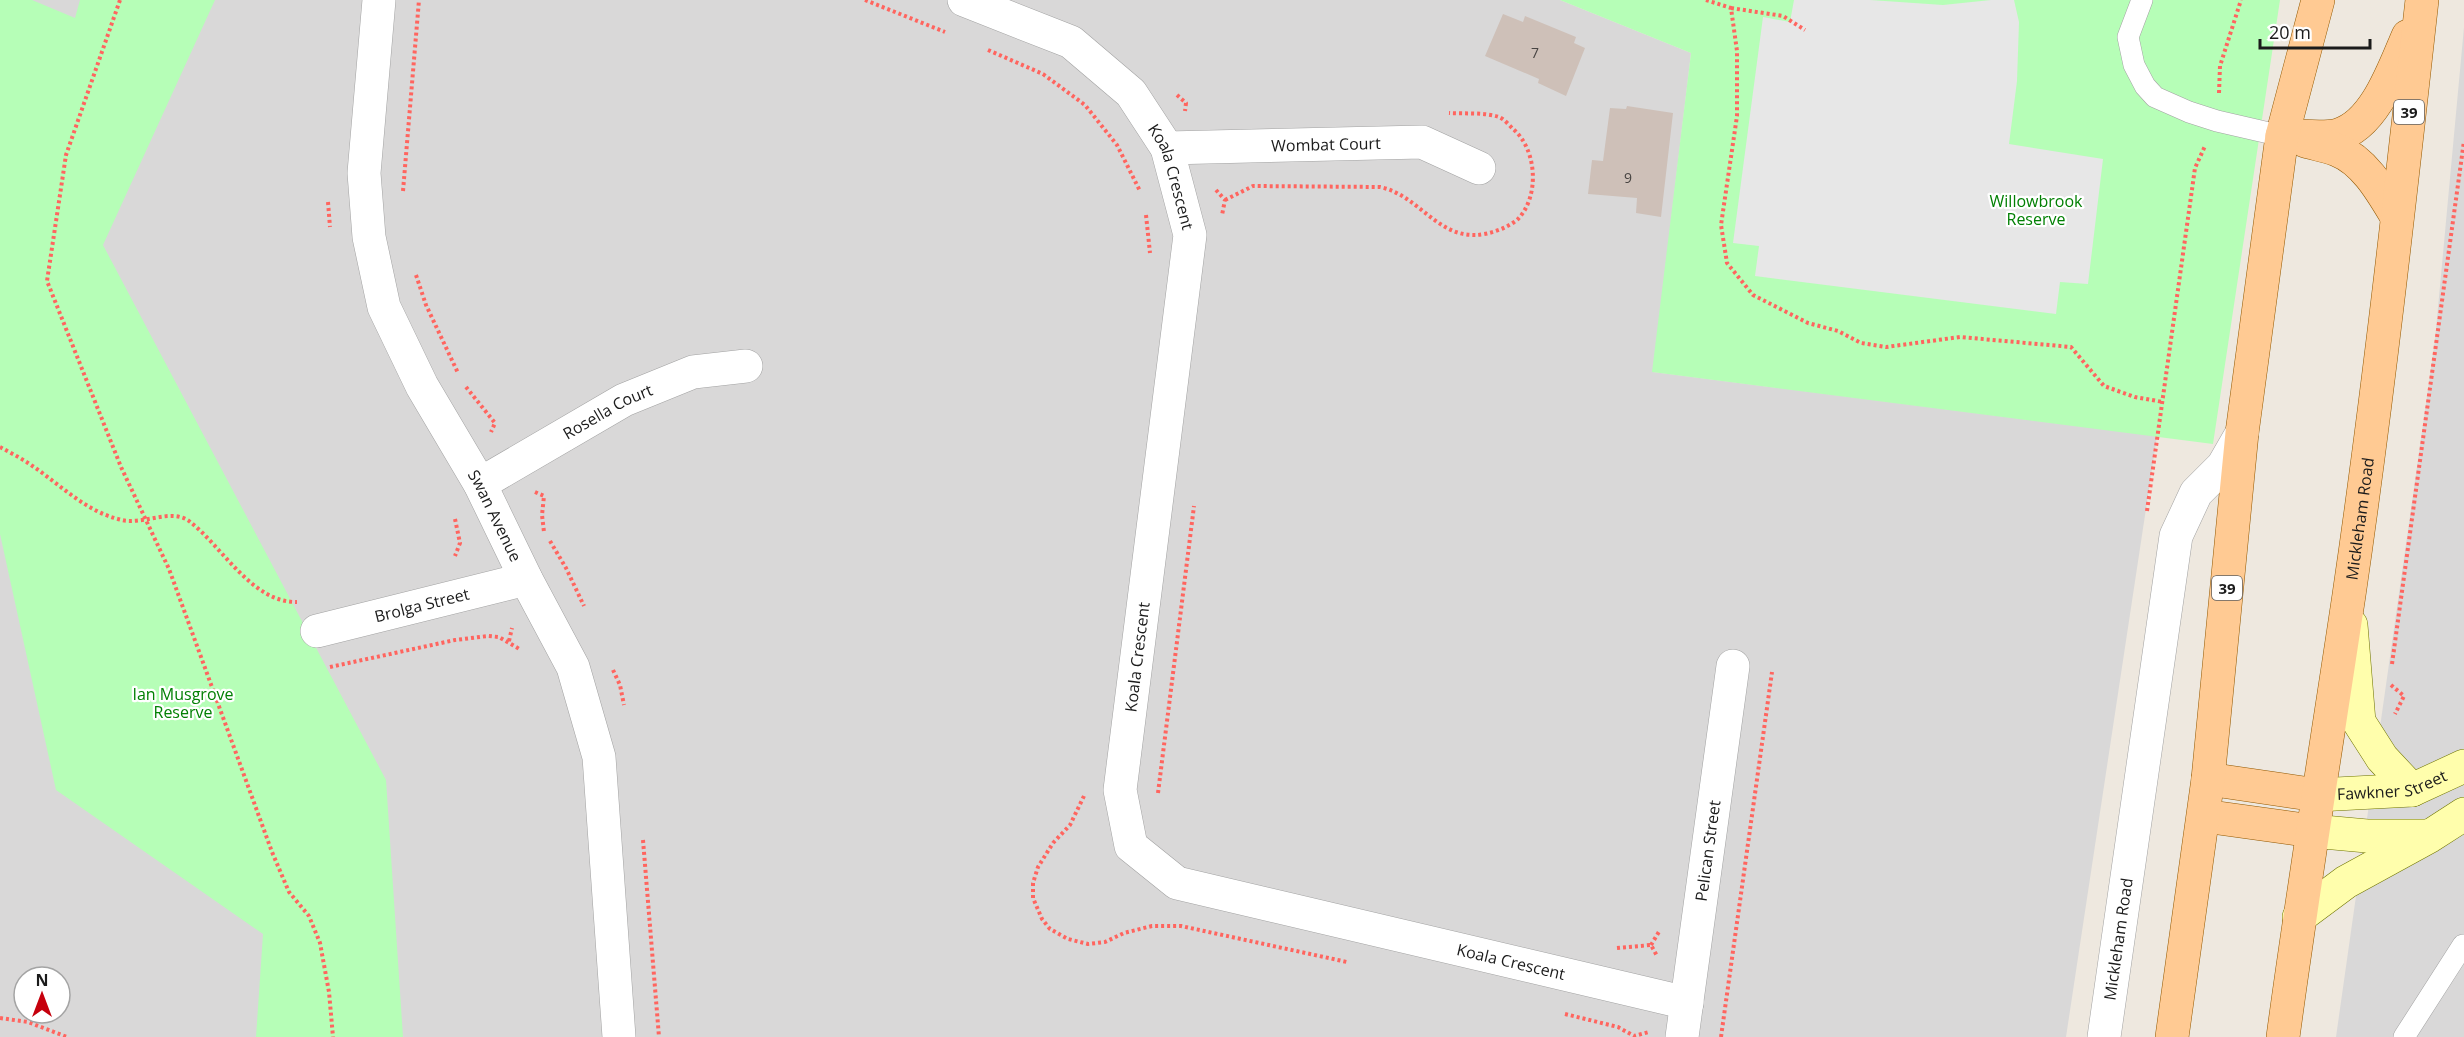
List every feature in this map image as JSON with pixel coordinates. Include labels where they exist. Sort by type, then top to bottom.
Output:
[{"type":"main road","name":"Mickleham Road","points":[[2172,1037],[2204,816],[2242,433],[2282,135],[2318,0]]},
{"type":"main road","name":"Mickleham Road","points":[[2283,1037],[2317,795],[2349,593],[2397,217],[2421,4]]},
{"type":"main road","points":[[2282,135],[2338,135],[2367,117],[2385,87],[2421,4]]},
{"type":"main road","points":[[2282,135],[2338,150],[2359,164],[2379,187],[2397,217]]},
{"type":"main road","points":[[2208,779],[2317,795]]},
{"type":"main road","points":[[2204,816],[2312,831]]},
{"type":"street","name":"Swan Avenue","points":[[380,0],[364,173],[369,237],[384,307],[422,386],[480,484],[526,579],[573,667],[599,757],[619,1037]]},
{"type":"street","name":"Koala Crescent","points":[[964,0],[1071,42],[1131,93],[1178,147],[1190,235],[1120,790],[1131,846],[1177,883],[1674,1000]]},
{"type":"street","name":"Wombat Court","points":[[1178,147],[1422,142],[1479,168]]},
{"type":"street","name":"Rosella Court","points":[[480,484],[624,400],[693,372],[746,366]]},
{"type":"street","name":"Mickleham Road","points":[[2104,1037],[2176,536],[2196,493],[2223,466],[2242,433]]},
{"type":"street","name":"Brolga Street","points":[[317,631],[526,579]]},
{"type":"street","points":[[2349,593],[2360,722],[2382,758],[2412,789]]},
{"type":"street","name":"Pelican Street","points":[[1682,1037],[1674,1000],[1733,666]]},
{"type":"street","name":"Fawkner Street","points":[[2317,795],[2412,789],[2464,766]]},
{"type":"street","points":[[2299,917],[2346,882],[2430,836],[2464,814]]},
{"type":"street","points":[[2312,831],[2367,836],[2430,836]]},
{"type":"lane","points":[[2142,0],[2128,37],[2134,65],[2145,87],[2155,97],[2217,121],[2282,135]]},
{"type":"lane","points":[[2404,1037],[2463,945]]},
{"type":"path","points":[[120,0],[66,155],[47,281],[121,467],[169,569],[272,852],[290,892],[309,916],[320,943],[329,992],[333,1037]]},
{"type":"path","points":[[865,0],[948,33]]},
{"type":"path","points":[[1706,0],[1731,8],[1783,16],[1806,30]]},
{"type":"path","points":[[1731,8],[1737,51],[1737,116],[1721,225],[1727,263],[1753,295],[1808,323],[1838,330],[1861,343],[1886,347],[1960,337],[2071,347],[2104,386],[2163,402],[2195,168],[2217,121],[2220,66],[2241,0]]},
{"type":"path","points":[[980,47],[1043,74],[1084,105],[1117,145],[1144,199]]},
{"type":"path","points":[[1169,87],[1186,104],[1178,147],[1225,200],[1222,224]]},
{"type":"path","points":[[1145,210],[1151,263]]},
{"type":"path","points":[[0,447],[28,462],[89,507],[122,521],[146,521],[174,516],[188,520],[246,579],[280,602],[296,602]]},
{"type":"path","points":[[1158,799],[1195,504]]},
{"type":"path","points":[[330,667],[455,640],[488,636],[509,641],[526,653]]},
{"type":"path","points":[[1721,1037],[1772,672]]},
{"type":"path","points":[[1086,792],[1070,825],[1053,843],[1038,867],[1033,883],[1033,898],[1042,919],[1050,929],[1068,939],[1088,944],[1105,942],[1124,933],[1152,926],[1181,926],[1356,964]]},
{"type":"path","points":[[1561,1013],[1618,1027],[1634,1036],[1651,1032],[1674,1000],[1664,966],[1650,945],[1611,947]]},
{"type":"path","points":[[0,1018],[28,1022],[67,1037]]},
{"type":"shaded area","points":[[0,0],[1560,0],[1691,53],[1653,372],[2157,436],[2066,1037],[0,1037]]},
{"type":"shaded area","points":[[1794,0],[1870,0],[1943,5],[2014,0],[2019,22],[2017,81],[2009,144],[2103,159],[2088,284],[2060,282],[2056,314],[1755,276],[1759,246],[1733,243],[1763,17],[1790,22]]},
{"type":"shaded area","points":[[2464,27],[2464,1037],[2336,1037],[2435,340]]},
{"type":"green space","name":"Ian Musgrove Reserve","points":[[0,0],[32,0],[75,18],[80,0],[215,0],[103,245],[386,780],[403,1037],[256,1037],[263,934],[56,790],[0,534]]},
{"type":"green space","name":"Willowbrook Reserve","points":[[1560,0],[2280,0],[2213,444],[1652,372],[1691,53]]},
{"type":"building","points":[[1503,14],[1523,22],[1525,16],[1576,37],[1574,43],[1585,48],[1566,96],[1538,83],[1539,79],[1485,56]]},
{"type":"building","points":[[1627,106],[1673,113],[1661,217],[1636,213],[1637,198],[1588,194],[1592,160],[1603,161],[1610,108],[1626,109]]}]
